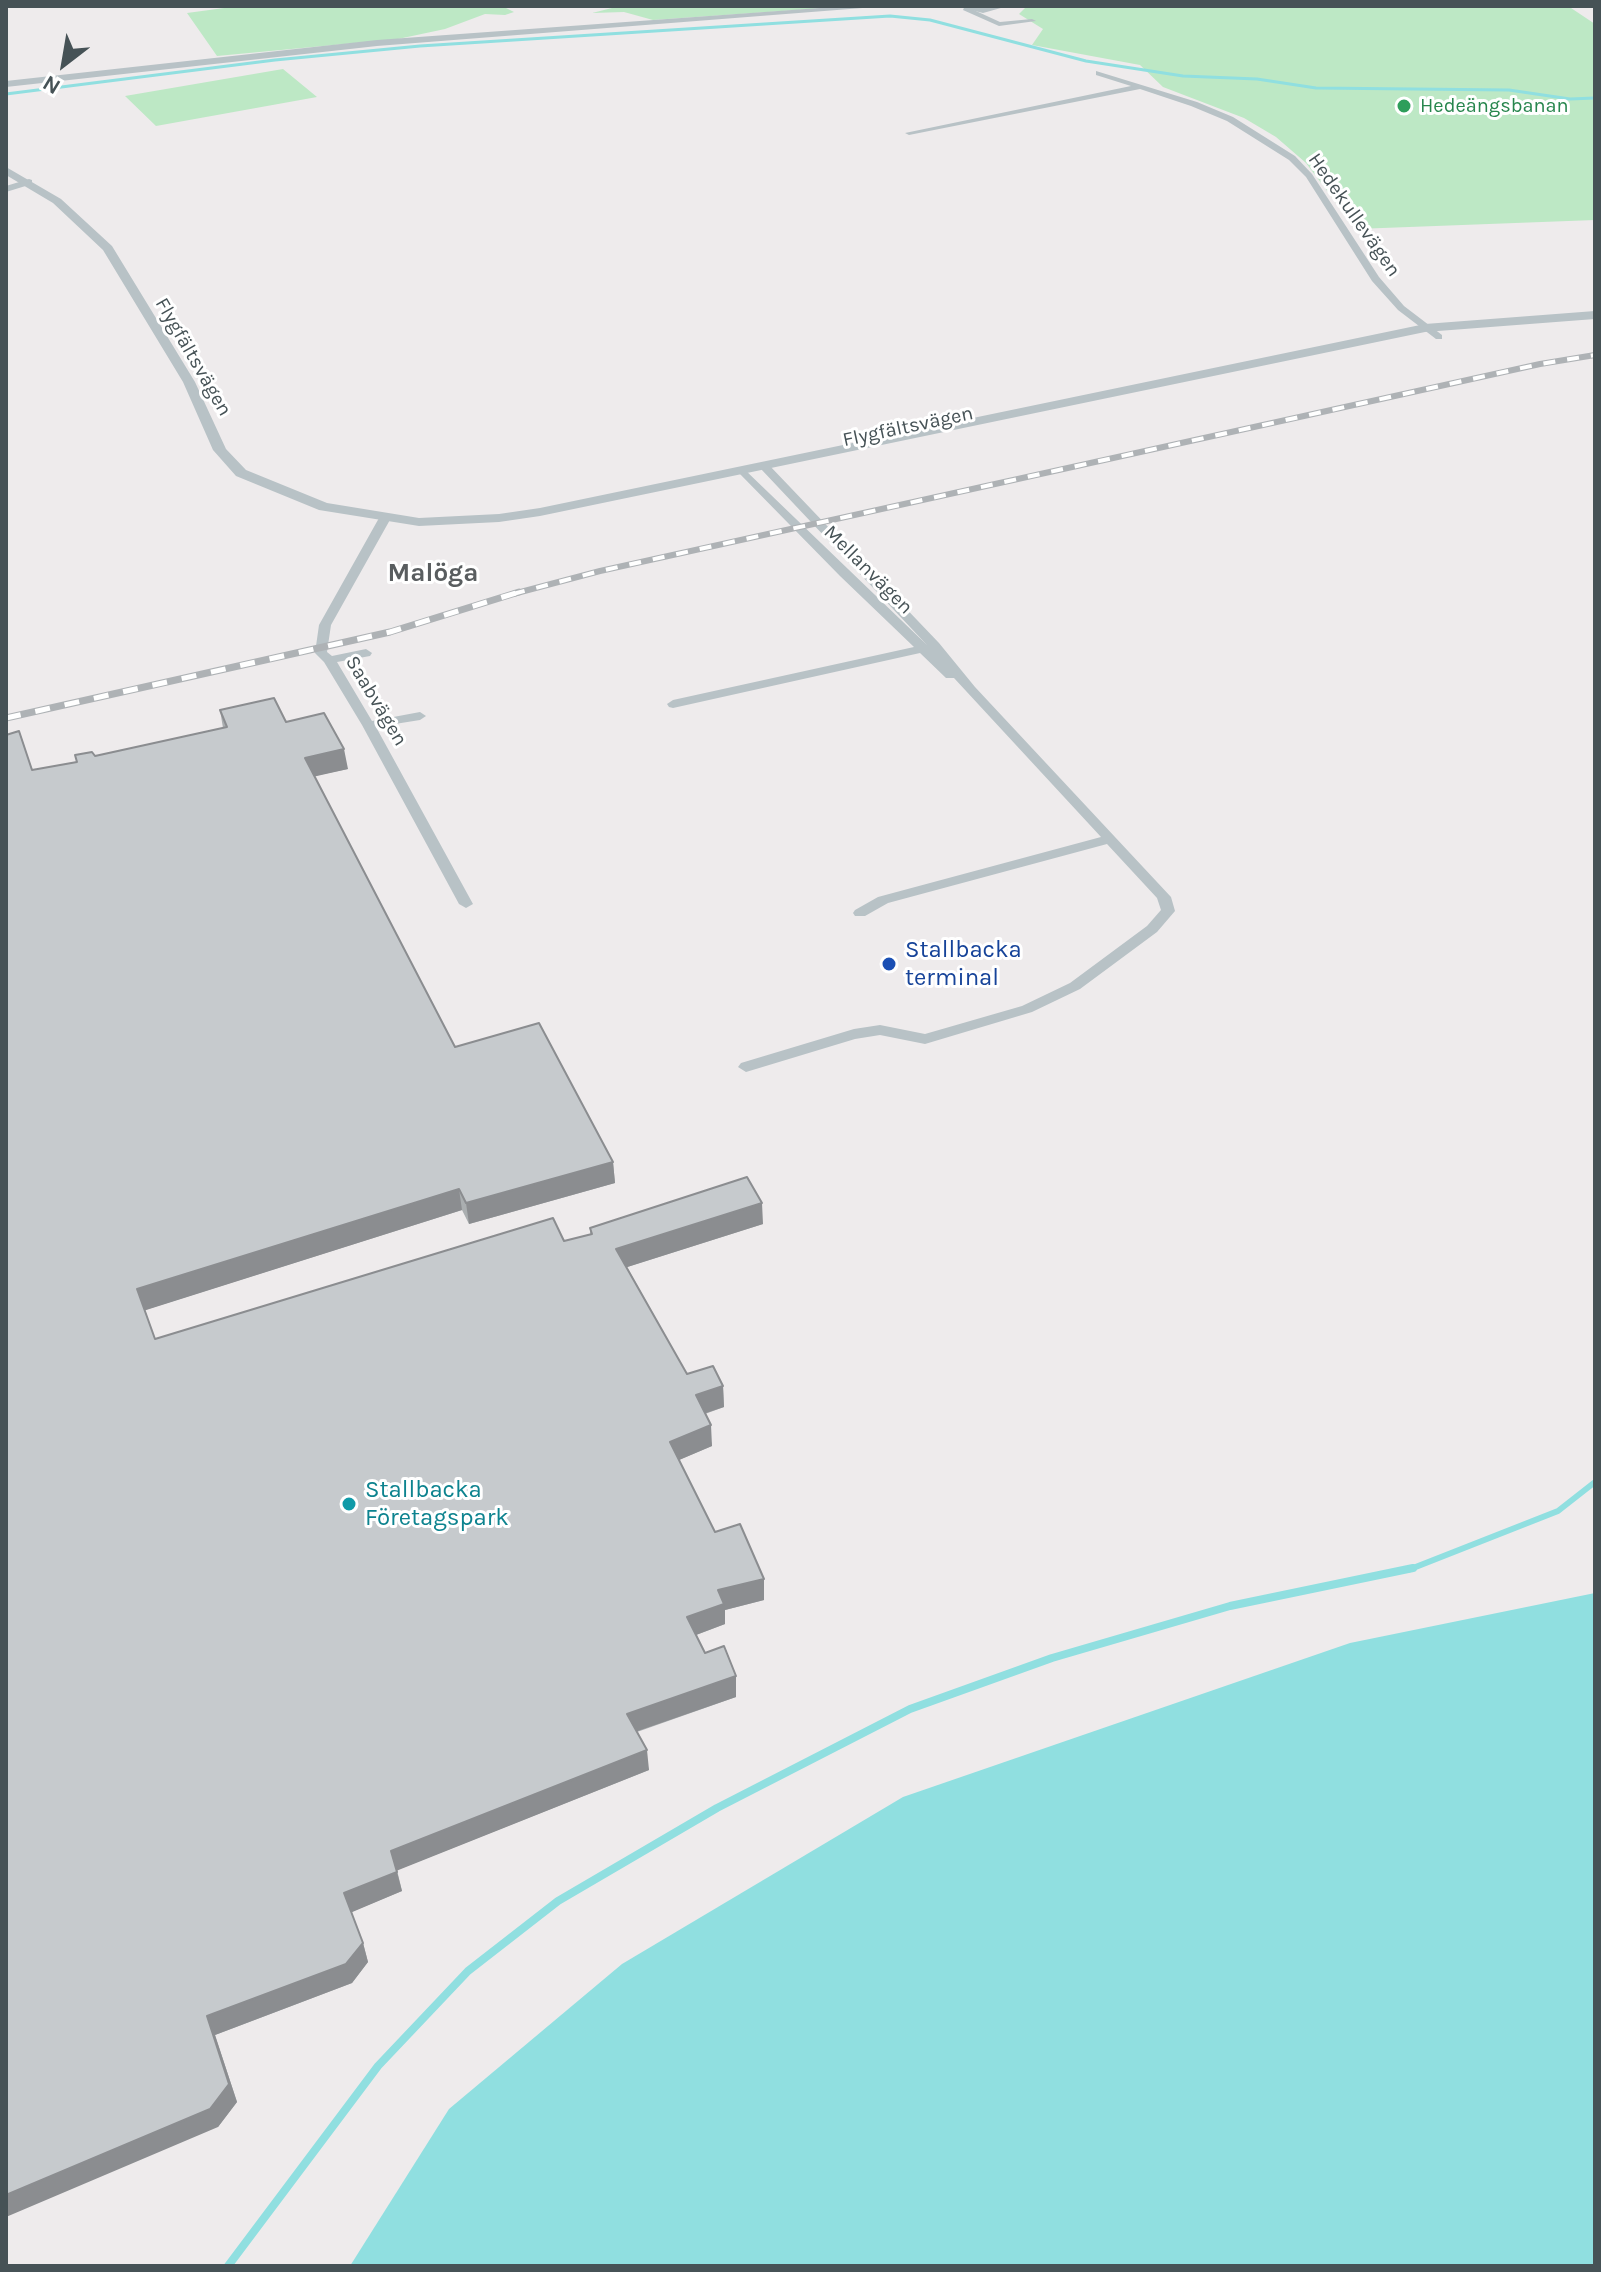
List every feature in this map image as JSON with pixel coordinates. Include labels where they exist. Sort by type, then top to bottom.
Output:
[{"type":"street","points":[[6,86],[377,43],[884,6]]},
{"type":"street","points":[[960,7],[1002,7]]},
{"type":"street","points":[[960,7],[994,19],[999,24],[1032,21]]},
{"type":"street","points":[[994,19],[1002,7]]},
{"type":"street","name":"Hedekullevägen","points":[[1099,73],[1230,119],[1292,158],[1309,176],[1375,279],[1425,328],[1439,337]]},
{"type":"street","points":[[909,133],[1140,86]]},
{"type":"street","name":"Flygfältsvägen","points":[[6,170],[112,259],[189,382],[220,450],[251,488],[283,505],[341,524],[381,524],[435,533],[526,526],[747,475],[1439,337],[1595,318]]},
{"type":"street","name":"Flygfältsvägen","points":[[6,179],[24,184]]},
{"type":"street","points":[[6,189],[24,184]]},
{"type":"street","name":"Flygfältsvägen","points":[[768,471],[1425,328],[1595,318]]},
{"type":"street","name":"Mellanvägen","points":[[746,1067],[854,1034],[880,1030],[925,1039],[1027,1009],[1062,994],[1152,929],[1168,911],[1164,897],[971,690],[935,646],[768,471]]},
{"type":"street","name":"Mellanvägen","points":[[747,475],[920,649],[971,690]]},
{"type":"street","name":"Saabvägen","points":[[381,524],[325,625],[320,649],[368,725],[466,904]]},
{"type":"street","points":[[673,704],[935,646]]},
{"type":"street","points":[[329,660],[366,653]]},
{"type":"street","points":[[368,725],[420,716]]},
{"type":"street","points":[[860,913],[897,896],[1110,839]]},
{"type":"green space","points":[[239,6],[502,6],[514,12],[485,14],[445,29],[398,39],[217,56],[187,13]]},
{"type":"green space","points":[[620,6],[854,6],[653,20],[624,12],[592,13]]},
{"type":"green space","name":"Hedeängsbanan","points":[[1027,6],[1568,6],[1595,24],[1595,220],[1356,229],[1306,163],[1276,137],[1244,118],[1163,87],[1140,65],[1032,45],[1043,29],[1019,14]]},
{"type":"green space","points":[[283,69],[317,97],[156,126],[125,96]]},
{"type":"water","points":[[1595,1593],[1595,2266],[350,2266],[449,2109],[622,1964],[903,1797],[1350,1643]]},
{"type":"building","name":"Stallbacka Företagspark","points":[[274,698],[286,722],[324,713],[344,749],[305,758],[455,1047],[539,1023],[613,1162],[466,1203],[459,1189],[137,1289],[155,1339],[553,1218],[564,1241],[592,1234],[590,1228],[747,1177],[762,1203],[616,1249],[687,1374],[713,1366],[723,1386],[696,1395],[711,1425],[670,1442],[715,1532],[740,1524],[764,1579],[718,1590],[724,1604],[687,1617],[705,1653],[724,1646],[736,1676],[627,1714],[647,1750],[391,1851],[397,1872],[344,1893],[363,1943],[346,1964],[207,2016],[229,2084],[210,2109],[6,2195],[6,735],[19,731],[32,770],[77,762],[75,755],[92,752],[95,756],[227,727],[220,710]]},
{"type":"waterway","points":[[6,94],[275,60],[420,46],[890,16],[930,20],[1086,61],[1183,76],[1257,79],[1316,88],[1509,90],[1570,99],[1595,98]]},
{"type":"waterway","points":[[1408,1570],[1558,1511],[1595,1482]]},
{"type":"waterway","points":[[228,2266],[378,2066],[468,1971],[558,1901],[717,1808],[910,1709],[1052,1658],[1230,1606],[1413,1568]]},
{"type":"railway","points":[[513,594],[600,571],[1540,364],[1595,355]]},
{"type":"railway","points":[[6,718],[390,632],[519,592]]},
{"type":"place","name":"Hedeängsbanan","points":[[1404,106]]},
{"type":"place","name":"Stallbacka terminal","points":[[889,964]]},
{"type":"place","name":"Stallbacka Företagspark","points":[[349,1504]]},
{"type":"district","name":"Malöga","points":[[433,574]]}]
